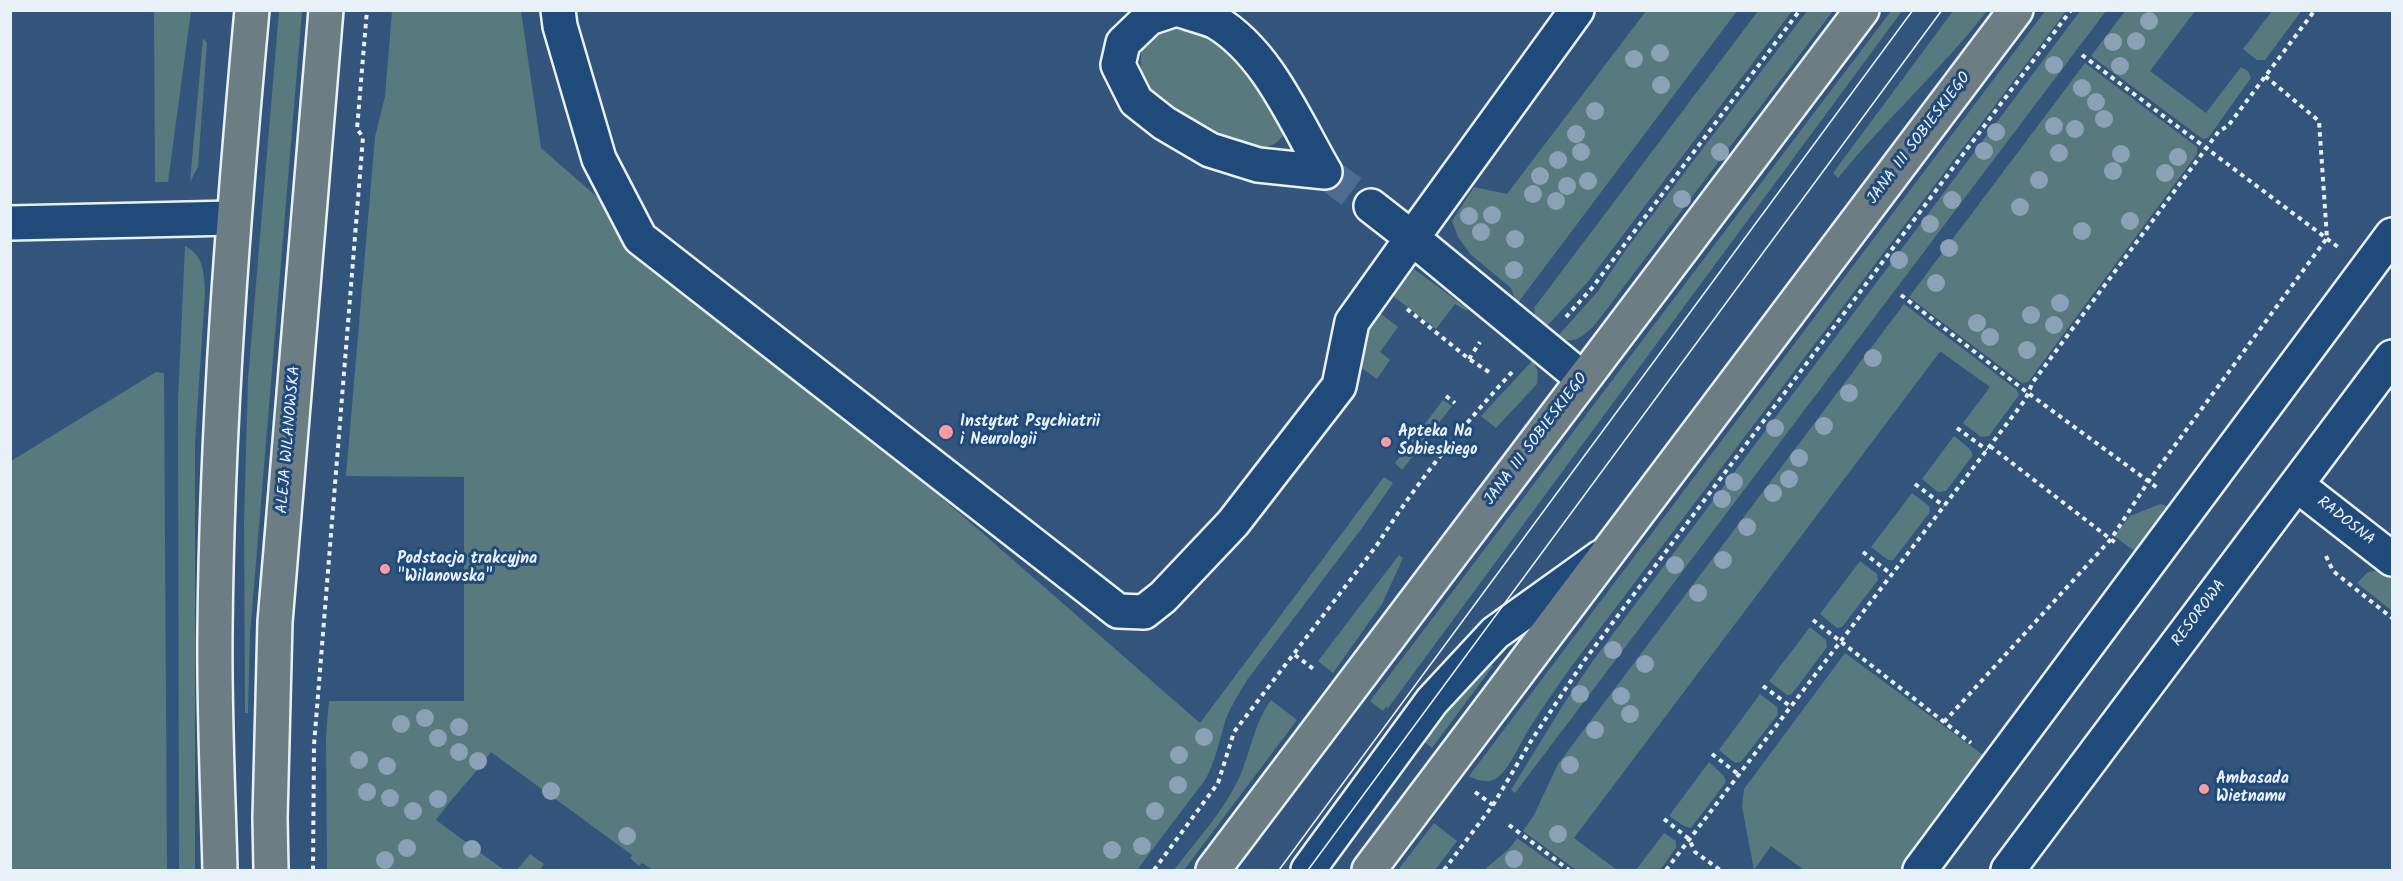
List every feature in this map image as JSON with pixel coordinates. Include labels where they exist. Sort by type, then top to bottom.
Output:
[{"type":"main road","points":[[220,870],[215,631],[221,441],[233,218],[252,10]]},
{"type":"main road","name":"ALEJA WILANOWSKA","points":[[272,870],[275,622],[326,10]]},
{"type":"main road","name":"JANA III SOBIESKIEGO","points":[[1213,870],[1862,10]]},
{"type":"main road","name":"JANA III SOBIESKIEGO","points":[[1369,870],[2016,10]]},
{"type":"street","points":[[558,10],[560,26],[599,159],[640,238],[1118,611],[1144,612],[1233,523],[1339,386],[1352,322],[1577,10]]},
{"type":"street","points":[[1173,10],[1149,18],[1124,43],[1118,65],[1136,101],[1164,123],[1210,150],[1258,165],[1325,171],[1262,64],[1242,43],[1214,22],[1180,10]]},
{"type":"street","points":[[1371,206],[1583,380]]},
{"type":"street","points":[[10,223],[233,218]]},
{"type":"street","points":[[1920,870],[2392,235]]},
{"type":"street","name":"RESOROWA","points":[[2008,870],[2392,357]]},
{"type":"street","name":"RADOSNA","points":[[2297,485],[2392,560]]},
{"type":"street","points":[[1308,870],[1432,701],[1495,633],[1611,549]]},
{"type":"path","points":[[314,870],[314,745],[363,137],[357,129],[367,10]]},
{"type":"path","points":[[1559,324],[1592,288],[1800,10]]},
{"type":"path","points":[[1444,870],[1493,805],[1531,741],[1584,661],[2071,10]]},
{"type":"path","points":[[1666,870],[1988,448],[2040,373],[2219,131],[2228,126],[2315,10]]},
{"type":"path","points":[[2082,55],[2327,238]]},
{"type":"path","points":[[1813,620],[1944,722],[2111,539],[2148,482],[2327,238],[2319,121],[2265,76]]},
{"type":"path","points":[[1901,296],[2028,393],[2188,510]]},
{"type":"path","points":[[1154,870],[1218,783],[1234,732],[1295,655],[1470,418],[1521,362]]},
{"type":"path","points":[[1446,396],[1455,403]]},
{"type":"path","points":[[1957,428],[1988,448],[2146,566]]},
{"type":"path","points":[[1915,484],[1944,506]]},
{"type":"path","points":[[2324,551],[2333,571],[2392,618]]},
{"type":"path","points":[[1863,552],[1891,574]]},
{"type":"path","points":[[1295,655],[1323,677]]},
{"type":"path","points":[[1763,686],[1790,706]]},
{"type":"path","points":[[1712,754],[1738,774]]},
{"type":"path","points":[[1664,819],[1689,839],[1695,852],[1720,870]]},
{"type":"path","points":[[1509,825],[1569,870]]},
{"type":"green space","points":[[154,11],[191,11],[168,182],[155,182]]},
{"type":"green space","points":[[279,11],[302,11],[250,634],[248,713],[245,713],[244,522],[248,379]]},
{"type":"green space","points":[[392,11],[521,11],[541,148],[1200,723],[1384,477],[1393,483],[1362,528],[1247,680],[1227,716],[1205,780],[1137,870],[653,870],[642,863],[639,866],[630,858],[632,855],[491,752],[436,820],[504,870],[327,870],[326,735],[329,701],[464,701],[464,477],[346,476],[375,137],[385,96]]},
{"type":"green space","points":[[1646,11],[1737,11],[1517,304],[1511,288],[1470,254],[1458,237],[1452,221],[1474,187],[1507,194]]},
{"type":"green space","points":[[1758,11],[1792,11],[1586,284],[1546,327],[1536,319],[1534,308]]},
{"type":"green space","points":[[1807,11],[1833,11],[1594,326],[1577,339],[1568,340],[1557,337],[1598,291],[1625,251]]},
{"type":"green space","points":[[1891,11],[1902,11],[1388,708],[1386,707],[1383,711],[1370,701]]},
{"type":"green space","points":[[1953,11],[1987,11],[1838,178],[1833,173]]},
{"type":"green space","points":[[2045,11],[2066,11],[1577,659],[1535,720],[1505,770],[1500,776],[1488,781],[1469,776]]},
{"type":"green space","points":[[2080,11],[2106,11],[1515,793],[1511,790],[1592,662]]},
{"type":"green space","points":[[2125,11],[2195,11],[2150,71],[2206,113],[2241,67],[2248,71],[2251,78],[2208,138],[2203,139],[2091,56]]},
{"type":"green space","points":[[2272,11],[2299,11],[2300,13],[2265,60],[2257,60],[2243,49]]},
{"type":"green space","points":[[1174,19],[1201,27],[1255,68],[1288,125],[1277,142],[1270,146],[1254,147],[1203,131],[1173,111],[1149,89],[1141,67],[1144,42],[1155,27]]},
{"type":"green space","points":[[203,38],[207,43],[198,167],[190,182]]},
{"type":"green space","points":[[2085,63],[2197,147],[2197,154],[2028,382],[2022,383],[1909,297]]},
{"type":"green space","points":[[185,246],[196,255],[202,265],[205,293],[195,443],[195,870],[179,870],[178,400]]},
{"type":"green space","points":[[1414,269],[1468,309],[1467,311],[1455,304],[1436,329],[1393,296]]},
{"type":"green space","points":[[1904,304],[2017,390],[2019,395],[1989,436],[1981,437],[1963,423],[1990,387],[1941,352],[1939,353],[1574,838],[1617,870],[1576,870],[1523,831],[1534,815],[1558,764]]},
{"type":"green space","points":[[1376,310],[1398,327],[1380,352],[1390,360],[1377,379],[1359,366],[1356,346]]},
{"type":"green space","points":[[1533,360],[1538,372],[1537,384],[1496,428],[1481,416]]},
{"type":"green space","points":[[156,372],[164,373],[167,870],[11,870],[11,461]]},
{"type":"green space","points":[[1443,400],[1452,406],[1402,470],[1395,463]]},
{"type":"green space","points":[[1954,436],[1970,449],[1973,455],[1946,491],[1938,492],[1922,479]]},
{"type":"green space","points":[[1912,493],[1929,506],[1930,512],[1893,560],[1888,560],[1871,547]]},
{"type":"green space","points":[[2160,504],[2166,506],[2167,516],[2140,550],[2133,550],[2114,536],[2130,516]]},
{"type":"green space","points":[[1399,555],[1403,558],[1382,604],[1333,673],[1318,661]]},
{"type":"green space","points":[[1860,561],[1877,574],[1878,580],[1842,627],[1837,628],[1820,614]]},
{"type":"green space","points":[[2380,570],[2392,579],[2392,611],[2357,583],[2368,572]]},
{"type":"green space","points":[[1810,627],[1826,640],[1827,647],[1792,694],[1787,695],[1769,681]]},
{"type":"green space","points":[[1845,653],[1987,758],[1903,870],[1804,870],[1771,846],[1754,870],[1742,806],[1744,789]]},
{"type":"green space","points":[[1489,663],[1493,666],[1432,748],[1422,740]]},
{"type":"green space","points":[[1760,694],[1777,707],[1778,714],[1741,762],[1735,763],[1719,750]]},
{"type":"green space","points":[[1271,700],[1297,720],[1184,870],[1174,870],[1210,825],[1234,789],[1253,737]]},
{"type":"green space","points":[[1709,762],[1724,776],[1726,782],[1691,828],[1684,826],[1669,816]]},
{"type":"green space","points":[[1434,823],[1457,841],[1435,870],[1398,870]]},
{"type":"green space","points":[[1664,833],[1676,841],[1676,848],[1660,870],[1636,870]]},
{"type":"green space","points":[[1517,838],[1562,870],[1484,870],[1510,848]]},
{"type":"green space","points":[[530,854],[544,864],[540,870],[517,870]]},
{"type":"tunnel","points":[[1325,172],[1371,206]]},
{"type":"tram line","points":[[1279,870],[1913,10]]},
{"type":"tram line","points":[[1308,870],[1942,10]]},
{"type":"place","name":"Instytut Psychiatrii i Neurologii","points":[[946,432]]},
{"type":"place","name":"Apteka Na Sobieskiego","points":[[1386,442]]},
{"type":"place","name":"Podstacja trakcyjna \"Wilanowska\"","points":[[385,569]]},
{"type":"place","name":"Ambasada Wietnamu","points":[[2204,789]]}]
